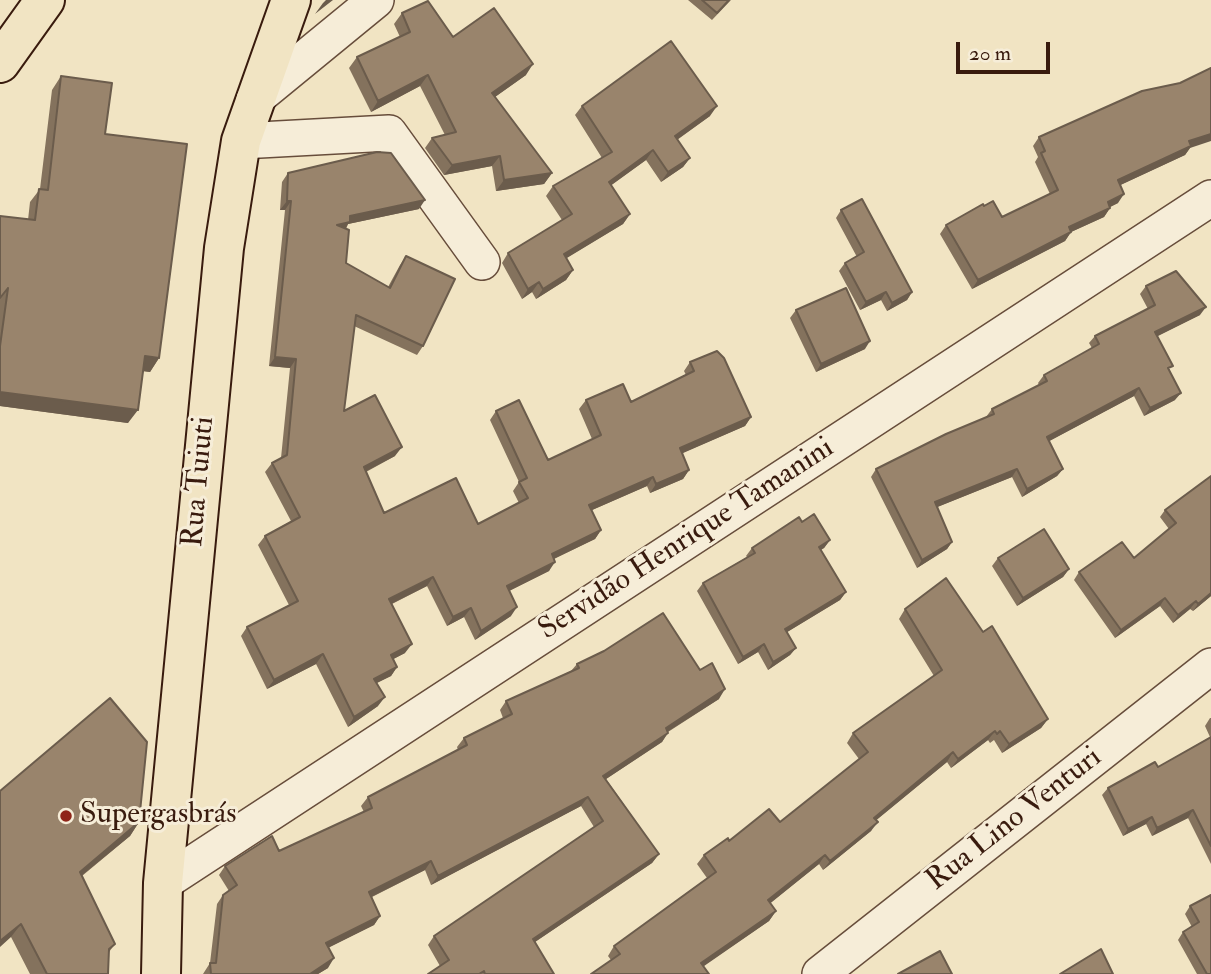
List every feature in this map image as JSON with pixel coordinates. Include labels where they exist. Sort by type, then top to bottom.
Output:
[{"type":"main road","points":[[0,63],[45,0]]},
{"type":"main road","name":"Rua Tuiuti","points":[[161,974],[163,883],[217,303],[240,141],[291,0]]},
{"type":"street","points":[[254,100],[376,0]]},
{"type":"street","points":[[240,141],[389,133],[482,262]]},
{"type":"street","name":"Servidão Henrique Tamanini","points":[[163,883],[1211,198]]},
{"type":"street","name":"Rua Lino Venturi","points":[[820,974],[1211,666]]},
{"type":"building","points":[[702,0],[729,0],[717,13]]},
{"type":"building","points":[[428,1],[453,37],[494,8],[533,64],[492,93],[552,173],[504,180],[500,156],[452,165],[432,138],[456,132],[428,75],[378,101],[357,57],[410,32],[402,13]]},
{"type":"building","points":[[671,41],[717,106],[675,136],[690,158],[668,172],[653,150],[609,182],[630,214],[564,254],[573,270],[543,289],[539,282],[528,289],[508,253],[572,214],[553,186],[612,152],[582,106]]},
{"type":"building","points":[[1211,68],[1211,134],[1189,141],[1191,146],[1118,180],[1124,194],[1108,202],[1110,208],[1069,227],[1071,232],[978,280],[946,225],[993,201],[1002,217],[1058,190],[1041,153],[1045,151],[1039,137],[1142,91],[1180,83]]},
{"type":"building","points":[[61,76],[112,83],[105,134],[187,144],[159,358],[145,356],[138,410],[0,392],[0,346],[8,288],[0,298],[0,216],[35,220],[39,189],[48,190]]},
{"type":"building","points":[[377,152],[391,153],[425,200],[350,216],[350,222],[337,225],[349,230],[346,263],[390,288],[406,256],[455,279],[423,346],[356,315],[344,411],[375,395],[402,447],[364,467],[384,513],[456,478],[478,524],[528,498],[519,482],[527,478],[496,411],[519,400],[548,460],[601,435],[586,400],[623,384],[631,402],[694,371],[690,362],[717,351],[724,358],[751,417],[680,448],[689,470],[656,484],[653,477],[589,505],[601,530],[552,554],[555,562],[507,586],[517,607],[481,631],[471,608],[453,617],[433,577],[389,599],[412,644],[391,655],[397,667],[374,679],[385,697],[354,717],[323,654],[274,680],[247,627],[298,601],[265,536],[300,517],[272,463],[287,455],[296,359],[275,357],[291,201],[287,201],[288,173]]},
{"type":"building","points":[[862,199],[912,292],[892,303],[886,292],[866,302],[845,263],[864,252],[841,210]]},
{"type":"building","points":[[1176,271],[1206,307],[1155,332],[1173,366],[1168,368],[1181,393],[1150,408],[1139,388],[1047,437],[1063,469],[1027,489],[1017,469],[935,502],[952,542],[922,560],[876,469],[946,434],[994,414],[992,409],[1047,381],[1044,375],[1099,344],[1095,336],[1155,305],[1146,286]]},
{"type":"building","points":[[846,288],[870,341],[821,364],[796,310]]},
{"type":"building","points":[[1211,476],[1211,593],[1178,615],[1165,598],[1121,630],[1079,572],[1122,542],[1134,558],[1176,523],[1165,510]]},
{"type":"building","points":[[814,514],[830,540],[819,547],[846,592],[785,629],[796,648],[773,662],[764,644],[743,657],[703,583],[755,553],[752,548],[799,517],[802,522]]},
{"type":"building","points":[[1044,529],[1069,569],[1023,598],[998,558]]},
{"type":"building","points":[[946,578],[983,632],[992,626],[1048,719],[1009,744],[1000,731],[997,734],[995,731],[958,759],[953,752],[874,818],[878,822],[830,861],[825,855],[768,900],[776,911],[701,963],[709,974],[591,974],[620,954],[614,946],[716,872],[704,855],[728,838],[729,841],[769,809],[780,822],[868,752],[853,733],[942,670],[905,609]]},
{"type":"building","points":[[663,613],[700,670],[712,663],[725,689],[666,728],[668,733],[603,776],[659,854],[533,939],[554,974],[485,974],[484,971],[479,974],[428,974],[449,960],[434,936],[603,821],[588,797],[438,876],[431,861],[369,892],[380,916],[326,943],[334,958],[310,974],[211,974],[210,963],[216,963],[223,895],[237,885],[225,866],[272,836],[279,851],[372,808],[368,797],[467,745],[464,738],[512,714],[506,701],[579,668],[577,664],[604,651]]},
{"type":"building","name":"Supergasbrás","points":[[110,698],[147,742],[139,822],[80,872],[115,944],[109,949],[108,974],[47,974],[21,924],[0,941],[0,791]]},
{"type":"building","points":[[1211,737],[1211,846],[1193,810],[1157,828],[1152,817],[1128,829],[1108,788],[1155,762],[1158,767]]},
{"type":"building","points":[[1211,895],[1211,974],[1207,974],[1183,932],[1199,922],[1190,906]]},
{"type":"building","points":[[1101,949],[1113,974],[1060,974]]},
{"type":"building","points":[[940,951],[952,974],[898,974]]},
{"type":"place","name":"Supergasbrás","points":[[66,816]]}]
